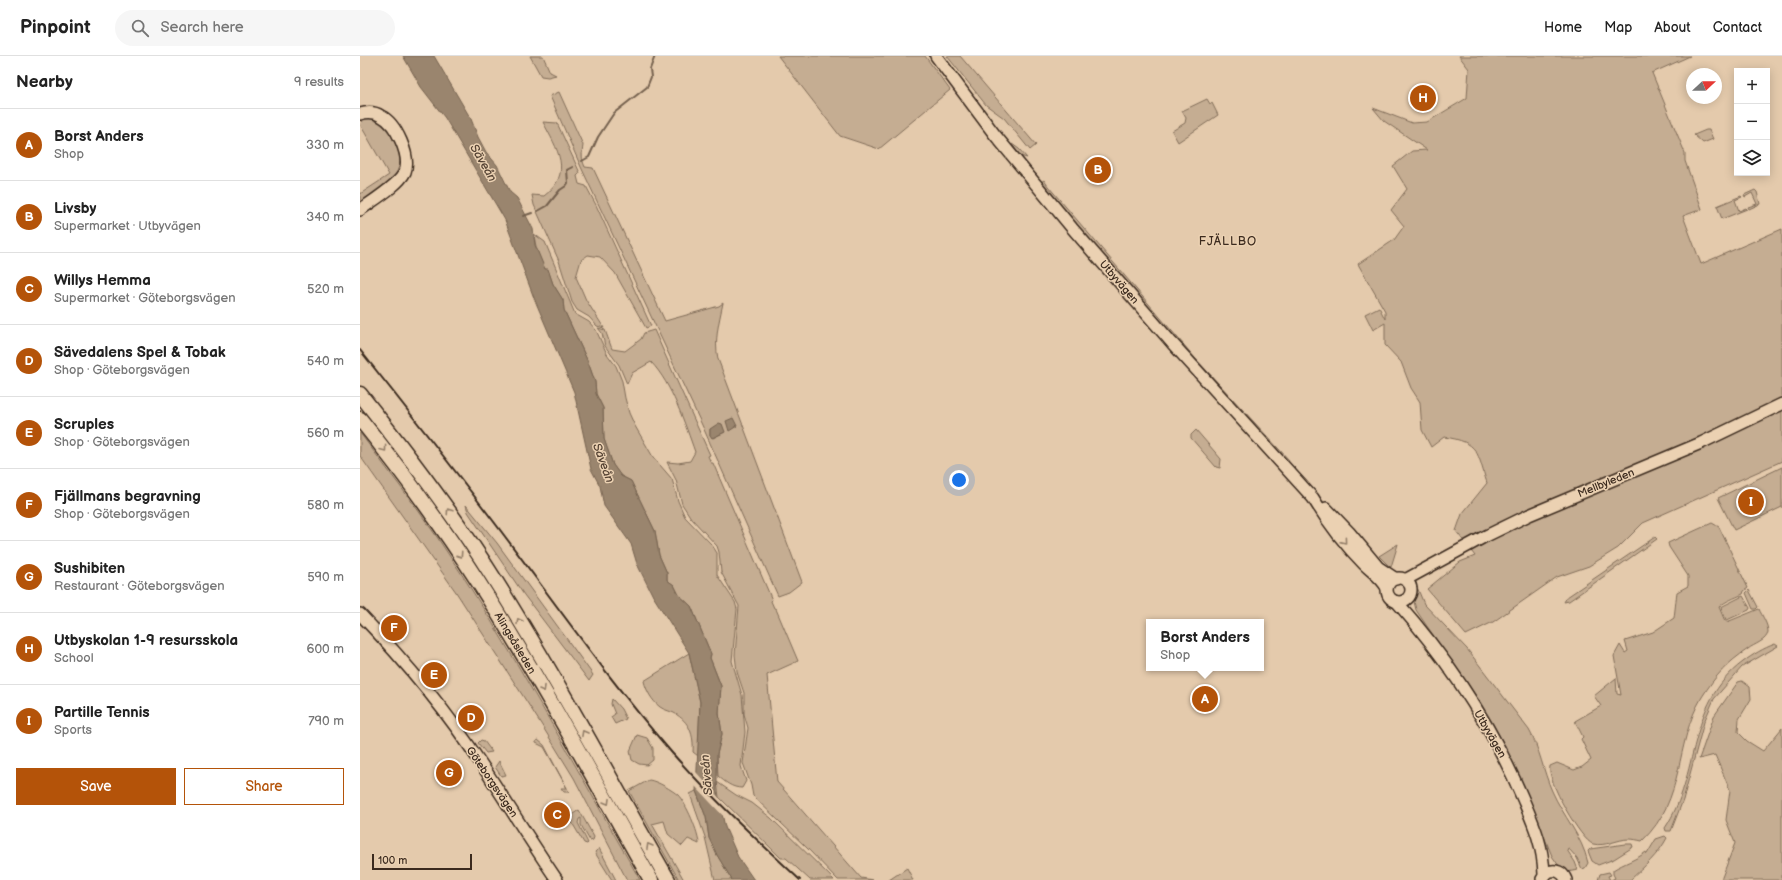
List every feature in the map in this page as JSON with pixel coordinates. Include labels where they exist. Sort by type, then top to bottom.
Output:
[{"type":"highway","points":[[360,394],[444,504],[493,576],[542,658],[668,880]]},
{"type":"highway","name":"Alingsåsleden","points":[[360,419],[426,505],[476,579],[520,650],[651,880]]},
{"type":"street","name":"Utbyvägen","points":[[936,56],[999,140],[1172,343],[1313,498],[1349,532],[1378,567],[1405,586],[1422,630]]},
{"type":"street","points":[[360,114],[375,113],[387,120],[403,146],[407,160],[405,173],[401,178],[360,210]]},
{"type":"street","name":"Mellbyleden","points":[[1405,586],[1432,566],[1482,538],[1524,518],[1701,443],[1782,404]]},
{"type":"street","name":"Utbyvägen","points":[[1313,498],[1330,524],[1364,565],[1381,578],[1387,588],[1389,598],[1397,602],[1422,630],[1459,681],[1490,732],[1510,770],[1542,847],[1566,880]]},
{"type":"street","points":[[1387,588],[1390,582],[1405,586],[1404,601],[1397,602]]},
{"type":"street","name":"Göteborgsvägen","points":[[360,614],[407,665],[434,699],[482,765],[557,880]]},
{"type":"street","name":"Utbyvägen","points":[[1542,847],[1543,877]]},
{"type":"street","name":"Utbyvägen","points":[[1543,877],[1551,870],[1558,871]]},
{"type":"shaded area","points":[[530,56],[543,56],[550,72],[556,75],[548,77],[541,76]]},
{"type":"shaded area","points":[[778,56],[925,56],[950,90],[879,149],[840,136]]},
{"type":"shaded area","points":[[947,56],[960,56],[1036,145],[1030,150],[1004,118],[986,105]]},
{"type":"shaded area","points":[[1459,56],[1690,56],[1652,73],[1685,153],[1685,161],[1702,209],[1683,216],[1701,264],[1782,229],[1782,461],[1643,523],[1618,548],[1589,566],[1557,577],[1493,622],[1466,635],[1427,589],[1460,562],[1475,556],[1456,531],[1462,514],[1487,483],[1478,457],[1471,446],[1456,439],[1444,437],[1431,447],[1422,430],[1420,402],[1411,388],[1401,362],[1385,345],[1385,323],[1373,330],[1365,314],[1379,307],[1385,319],[1385,311],[1358,264],[1394,240],[1404,226],[1391,210],[1407,189],[1393,166],[1412,151],[1427,150],[1384,121],[1373,108],[1412,123],[1427,122],[1467,98],[1469,69]]},
{"type":"shaded area","points":[[559,92],[583,145],[582,158],[585,167],[593,168],[665,321],[719,306],[723,303],[717,338],[718,359],[802,582],[789,592],[778,596],[702,425],[581,167],[550,96]],"holes":[[[710,429],[725,432],[713,438],[710,435]]]},
{"type":"shaded area","points":[[1207,99],[1210,104],[1212,103],[1218,115],[1178,142],[1172,131],[1185,123],[1186,118],[1182,111]]},
{"type":"shaded area","points":[[367,117],[380,123],[389,132],[399,152],[400,162],[392,179],[360,206],[360,194],[389,175],[361,126],[362,118]]},
{"type":"shaded area","points":[[543,122],[557,123],[580,173],[577,176],[579,184],[586,186],[596,205],[651,326],[646,328],[615,273],[600,257],[588,255],[581,260],[576,277],[586,300],[604,328],[597,326],[589,317],[577,310],[572,302],[559,261],[534,205],[532,195],[544,196],[553,187],[561,170],[557,151]]},
{"type":"shaded area","points":[[1709,130],[1713,139],[1703,143],[1694,135]]},
{"type":"shaded area","points":[[1012,144],[1019,149],[1027,158],[1020,156]]},
{"type":"shaded area","points":[[1044,180],[1195,358],[1289,460],[1288,463],[1261,436],[1101,255],[1042,184],[1041,182]]},
{"type":"shaded area","points":[[1755,190],[1757,192],[1760,204],[1749,209],[1748,207],[1757,204],[1752,193],[1745,197],[1744,195]]},
{"type":"shaded area","points":[[1741,196],[1742,197],[1735,200],[1739,211],[1746,208],[1747,209],[1722,219],[1717,206]]},
{"type":"shaded area","points":[[534,234],[545,242],[575,314],[589,322],[596,330],[607,354],[616,366],[622,381],[629,413],[653,457],[672,479],[678,501],[685,517],[712,545],[717,553],[717,575],[735,602],[737,609],[732,661],[742,695],[745,732],[741,766],[746,781],[742,788],[732,786],[718,776],[717,754],[722,734],[719,713],[721,686],[710,658],[711,654],[691,606],[679,595],[674,585],[667,580],[667,573],[659,555],[655,531],[631,481],[621,476],[613,465],[604,439],[603,408],[596,394],[595,382],[588,362],[564,310],[563,300],[553,284],[548,270],[545,269],[541,261],[536,248]]},
{"type":"shaded area","points":[[598,328],[605,330],[612,349],[625,351],[641,339],[644,333],[654,330],[710,455],[708,456],[711,463],[713,463],[798,661],[767,675],[777,782],[861,878],[873,880],[838,880],[753,796],[751,785],[743,763],[748,728],[744,714],[744,693],[737,672],[735,655],[739,606],[721,572],[717,546],[691,518],[682,504],[676,480],[667,462],[678,463],[690,461],[695,452],[672,393],[659,371],[651,362],[632,373],[627,384],[619,365],[605,346],[602,333]]},
{"type":"shaded area","points":[[1196,430],[1221,459],[1220,468],[1216,467],[1191,438],[1191,435]]},
{"type":"shaded area","points":[[360,433],[409,498],[465,579],[542,707],[640,880],[627,880],[574,778],[541,724],[456,592],[360,456]]},
{"type":"shaded area","points":[[1782,467],[1782,507],[1734,530],[1718,498]]},
{"type":"shaded area","points":[[466,505],[497,543],[593,675],[589,681],[524,595],[468,512]]},
{"type":"shaded area","points":[[1712,523],[1719,527],[1748,588],[1743,594],[1727,601],[1719,607],[1725,621],[1727,622],[1759,609],[1767,626],[1767,635],[1763,640],[1741,654],[1728,665],[1712,682],[1702,697],[1693,715],[1673,789],[1666,807],[1656,824],[1642,841],[1629,839],[1607,844],[1593,844],[1581,832],[1566,809],[1553,783],[1550,773],[1550,766],[1557,763],[1574,770],[1582,767],[1591,760],[1581,739],[1583,737],[1575,721],[1601,706],[1594,696],[1616,678],[1617,694],[1621,695],[1614,656],[1620,645],[1625,653],[1628,651],[1625,641],[1653,632],[1674,618],[1677,592],[1688,586],[1688,576],[1669,547],[1668,543]]},
{"type":"shaded area","points":[[1655,537],[1657,539],[1569,601],[1564,602],[1567,597]]},
{"type":"shaded area","points":[[1398,544],[1391,567],[1379,556]]},
{"type":"shaded area","points":[[1417,587],[1424,604],[1467,649],[1529,730],[1533,737],[1552,791],[1577,835],[1585,853],[1588,863],[1585,868],[1582,869],[1577,858],[1569,849],[1567,850],[1575,862],[1578,870],[1567,872],[1559,866],[1552,856],[1520,777],[1497,731],[1468,685],[1416,610],[1413,597]]},
{"type":"shaded area","points":[[1749,590],[1758,607],[1756,609],[1753,609],[1746,593]]},
{"type":"shaded area","points":[[1743,596],[1750,608],[1749,610],[1726,620],[1721,607]]},
{"type":"shaded area","points":[[1775,644],[1778,646],[1742,667],[1714,699],[1704,722],[1683,800],[1671,831],[1666,831],[1665,828],[1676,807],[1684,785],[1702,719],[1711,698],[1724,679],[1743,662],[1758,652]]},
{"type":"shaded area","points":[[689,653],[700,702],[698,756],[693,752],[692,735],[684,720],[674,713],[657,705],[646,688],[644,681]]},
{"type":"shaded area","points":[[1742,681],[1750,687],[1751,699],[1739,719],[1738,732],[1747,741],[1763,751],[1782,728],[1782,880],[1721,880],[1735,843],[1726,820],[1730,790],[1715,755],[1699,759],[1714,716],[1738,682]]},
{"type":"shaded area","points":[[612,699],[621,709],[626,719],[615,724],[611,717],[615,714],[611,704]]},
{"type":"shaded area","points":[[637,735],[647,738],[653,748],[653,760],[647,765],[639,764],[632,760],[630,751]]},
{"type":"shaded area","points":[[481,740],[484,741],[492,752],[486,753],[478,743]]},
{"type":"shaded area","points":[[538,740],[544,745],[565,784],[544,747],[536,743]]},
{"type":"shaded area","points":[[499,761],[506,775],[501,776],[495,767]]},
{"type":"shaded area","points":[[649,780],[664,786],[678,795],[685,804],[694,826],[699,844],[688,839],[682,846],[668,834],[664,821],[652,824],[684,880],[679,880],[629,791]]},
{"type":"shaded area","points":[[717,782],[736,795],[752,803],[771,818],[834,880],[810,880],[786,858],[781,858],[719,797]]},
{"type":"shaded area","points":[[561,788],[567,788],[569,792],[564,792]]},
{"type":"shaded area","points":[[696,791],[706,817],[709,838],[732,880],[715,880],[705,837],[690,794]]},
{"type":"shaded area","points":[[579,810],[594,837],[593,840],[590,841],[581,825],[581,818],[579,819],[578,823],[588,843],[587,844],[584,843],[571,821],[573,814]]},
{"type":"shaded area","points":[[1665,836],[1667,838],[1659,850],[1630,880],[1611,880],[1615,878],[1613,870],[1646,852],[1647,854],[1656,839]]},
{"type":"shaded area","points":[[1632,844],[1633,847],[1614,859],[1598,865],[1592,861],[1588,851],[1590,849]]},
{"type":"shaded area","points":[[599,848],[616,880],[612,880],[597,856],[595,852]]},
{"type":"shaded area","points":[[907,868],[913,880],[889,880]]},
{"type":"shaded area","points":[[1609,872],[1611,875],[1608,876],[1610,880],[1598,880],[1600,874]]},
{"type":"water","name":"Säveån","points":[[403,56],[434,56],[471,119],[486,152],[497,165],[510,192],[517,198],[533,229],[535,245],[545,269],[548,269],[553,284],[563,300],[564,310],[588,362],[595,382],[596,394],[603,408],[604,439],[613,465],[621,476],[631,481],[655,531],[659,555],[667,573],[667,580],[674,585],[679,595],[691,606],[711,654],[710,658],[721,686],[719,713],[722,734],[717,754],[717,791],[725,827],[738,857],[754,880],[732,880],[709,838],[706,817],[696,791],[700,702],[689,653],[653,596],[637,564],[631,544],[604,506],[600,486],[591,469],[574,392],[534,298],[505,220],[445,118],[421,87]]},
{"type":"water","points":[[733,418],[737,426],[729,431],[726,421]]},
{"type":"water","points":[[719,423],[722,424],[725,432],[712,438],[710,435],[710,429]]},
{"type":"pier","points":[[696,772],[721,800],[725,818],[695,786]]},
{"type":"waterway","points":[[582,161],[589,157],[598,137],[614,113],[647,87],[651,77],[650,69],[655,56]]},
{"type":"waterway","points":[[538,211],[547,206],[560,190],[566,186],[568,183],[567,170],[573,167]]},
{"type":"waterway","points":[[523,216],[532,213]]},
{"type":"railway","points":[[360,350],[472,493],[624,695],[672,753],[718,802],[800,880]]},
{"type":"place","name":"Utbyskolan 1-9 resursskola","points":[[1423,98]]},
{"type":"place","name":"Livsby","points":[[1098,170]]},
{"type":"place","name":"Partille Tennis","points":[[1751,502]]},
{"type":"place","name":"Fjällmans begravning","points":[[394,628]]},
{"type":"place","name":"Scruples","points":[[434,675]]},
{"type":"place","name":"Borst Anders","points":[[1205,699]]},
{"type":"place","name":"Sävedalens Spel & Tobak","points":[[471,718]]},
{"type":"place","name":"Sushibiten","points":[[449,773]]},
{"type":"place","name":"Willys Hemma","points":[[557,815]]},
{"type":"district","name":"FJÄLLBO","points":[[1228,241]]}]
